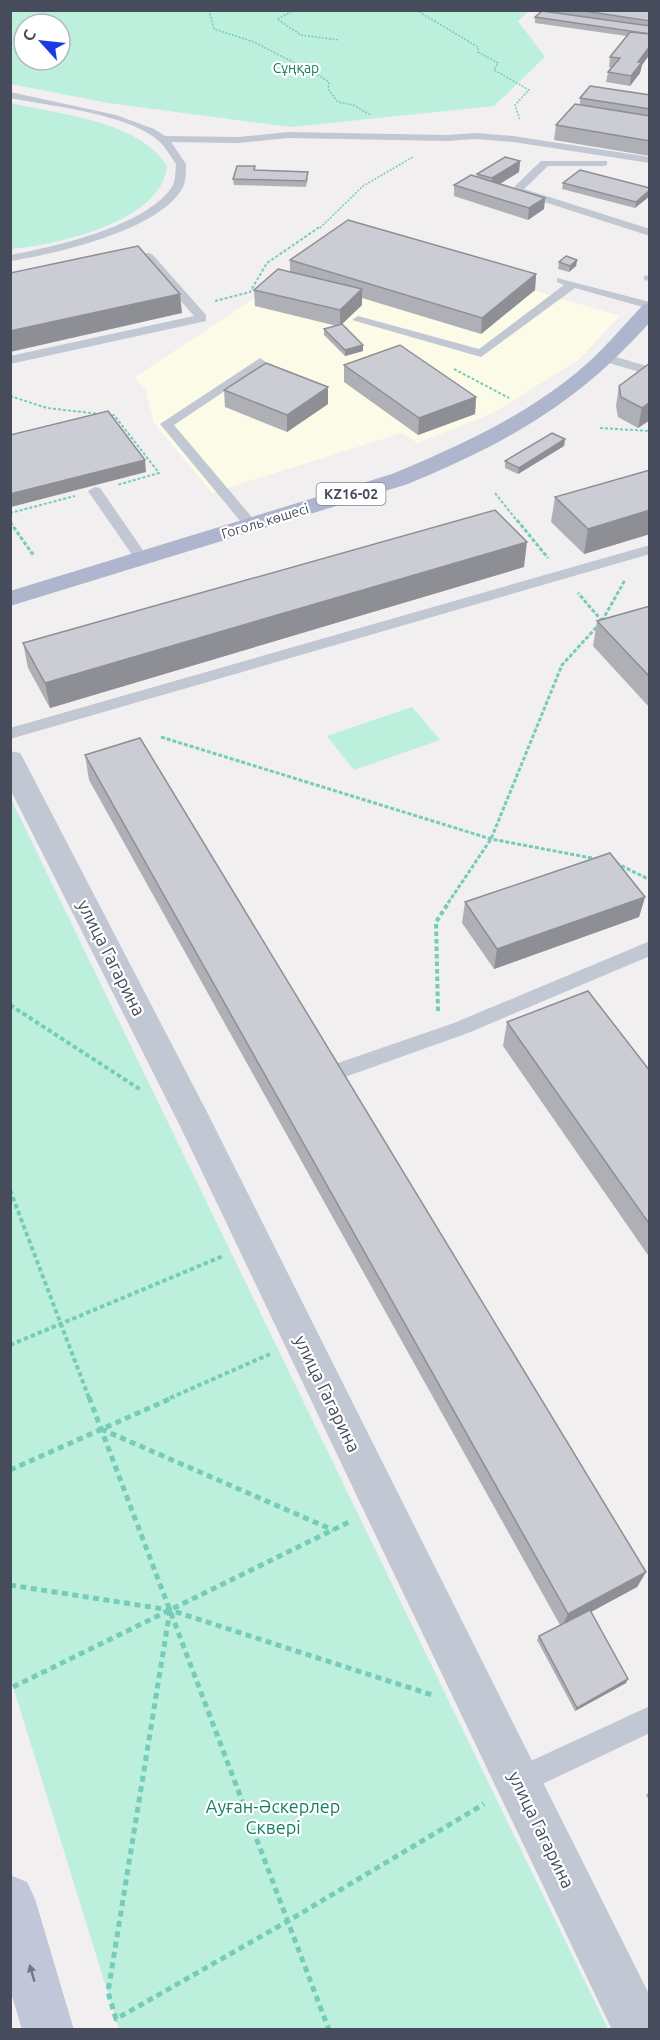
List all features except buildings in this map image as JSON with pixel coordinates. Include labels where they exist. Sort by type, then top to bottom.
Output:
[{"type":"main road","name":"Гоголь көшесі","points":[[10,599],[400,479],[433,465],[539,408],[576,383],[606,358],[650,308]]},
{"type":"street","name":"улица Гагарина","points":[[10,760],[197,1126],[506,1790],[639,2030]]},
{"type":"street","points":[[10,1899],[48,2030]]},
{"type":"lane","points":[[10,95],[139,126],[163,139],[175,152],[182,168],[179,184],[168,199],[145,216],[89,241],[50,252],[10,258]]},
{"type":"lane","points":[[475,136],[470,130],[476,124]]},
{"type":"lane","points":[[163,139],[239,140],[288,135],[432,138],[475,136],[650,162]]},
{"type":"lane","points":[[650,162],[545,162],[517,190],[650,233]]},
{"type":"lane","points":[[10,360],[202,318],[148,256],[114,263]]},
{"type":"lane","points":[[358,320],[474,353],[486,351],[566,282],[650,308]]},
{"type":"lane","points":[[606,358],[650,371]]},
{"type":"lane","points":[[251,525],[166,424],[260,363]]},
{"type":"lane","points":[[95,490],[142,559]]},
{"type":"lane","points":[[10,734],[645,550]]},
{"type":"lane","points":[[345,1069],[438,1036],[650,948]]},
{"type":"lane","points":[[506,1790],[650,1719]]},
{"type":"path","points":[[209,10],[214,29],[223,34],[254,42],[320,76],[329,82],[328,89],[338,102],[353,105],[380,120],[375,137]]},
{"type":"path","points":[[295,10],[277,19],[301,35],[339,40]]},
{"type":"path","points":[[416,10],[478,47],[478,52],[498,63],[494,70],[529,90],[515,105],[520,119],[513,140]]},
{"type":"path","points":[[193,308],[250,292],[267,263],[314,233],[363,186],[407,163],[432,138]]},
{"type":"path","points":[[474,353],[454,369],[514,401]]},
{"type":"path","points":[[10,396],[46,408],[93,412],[106,417]]},
{"type":"path","points":[[10,513],[159,473],[114,415],[96,420]]},
{"type":"path","points":[[600,428],[650,431]]},
{"type":"path","points":[[495,493],[602,621]]},
{"type":"path","points":[[10,522],[34,556]]},
{"type":"path","points":[[438,1036],[436,922],[491,839],[562,664],[602,621],[645,550]]},
{"type":"path","points":[[161,737],[491,839],[603,860]]},
{"type":"path","points":[[615,862],[650,880]]},
{"type":"path","points":[[10,1005],[149,1096]]},
{"type":"path","points":[[10,1190],[329,2030]]},
{"type":"path","points":[[10,1345],[232,1252]]},
{"type":"path","points":[[10,1470],[279,1350]]},
{"type":"path","points":[[101,1429],[333,1530]]},
{"type":"path","points":[[13,1687],[360,1517]]},
{"type":"path","points":[[10,1585],[170,1610],[438,1697]]},
{"type":"path","points":[[170,1610],[108,1992],[116,2019],[288,1921],[506,1790]]},
{"type":"shaded area","points":[[348,236],[620,316],[578,360],[493,413],[417,443],[402,433],[212,493],[154,423],[146,391],[135,377]]},
{"type":"green space","name":"Сұңқар","points":[[11,10],[529,11],[518,21],[545,57],[494,106],[291,127],[108,103],[11,84]]},
{"type":"green space","points":[[11,103],[97,122],[137,138],[154,151],[167,166],[161,185],[147,202],[127,216],[104,227],[54,242],[11,249]]},
{"type":"green space","points":[[412,707],[440,740],[354,770],[327,736]]},
{"type":"green space","name":"Ауған-Әскерлер Сквері","points":[[10,797],[608,2029],[119,2029],[11,1680]]}]
